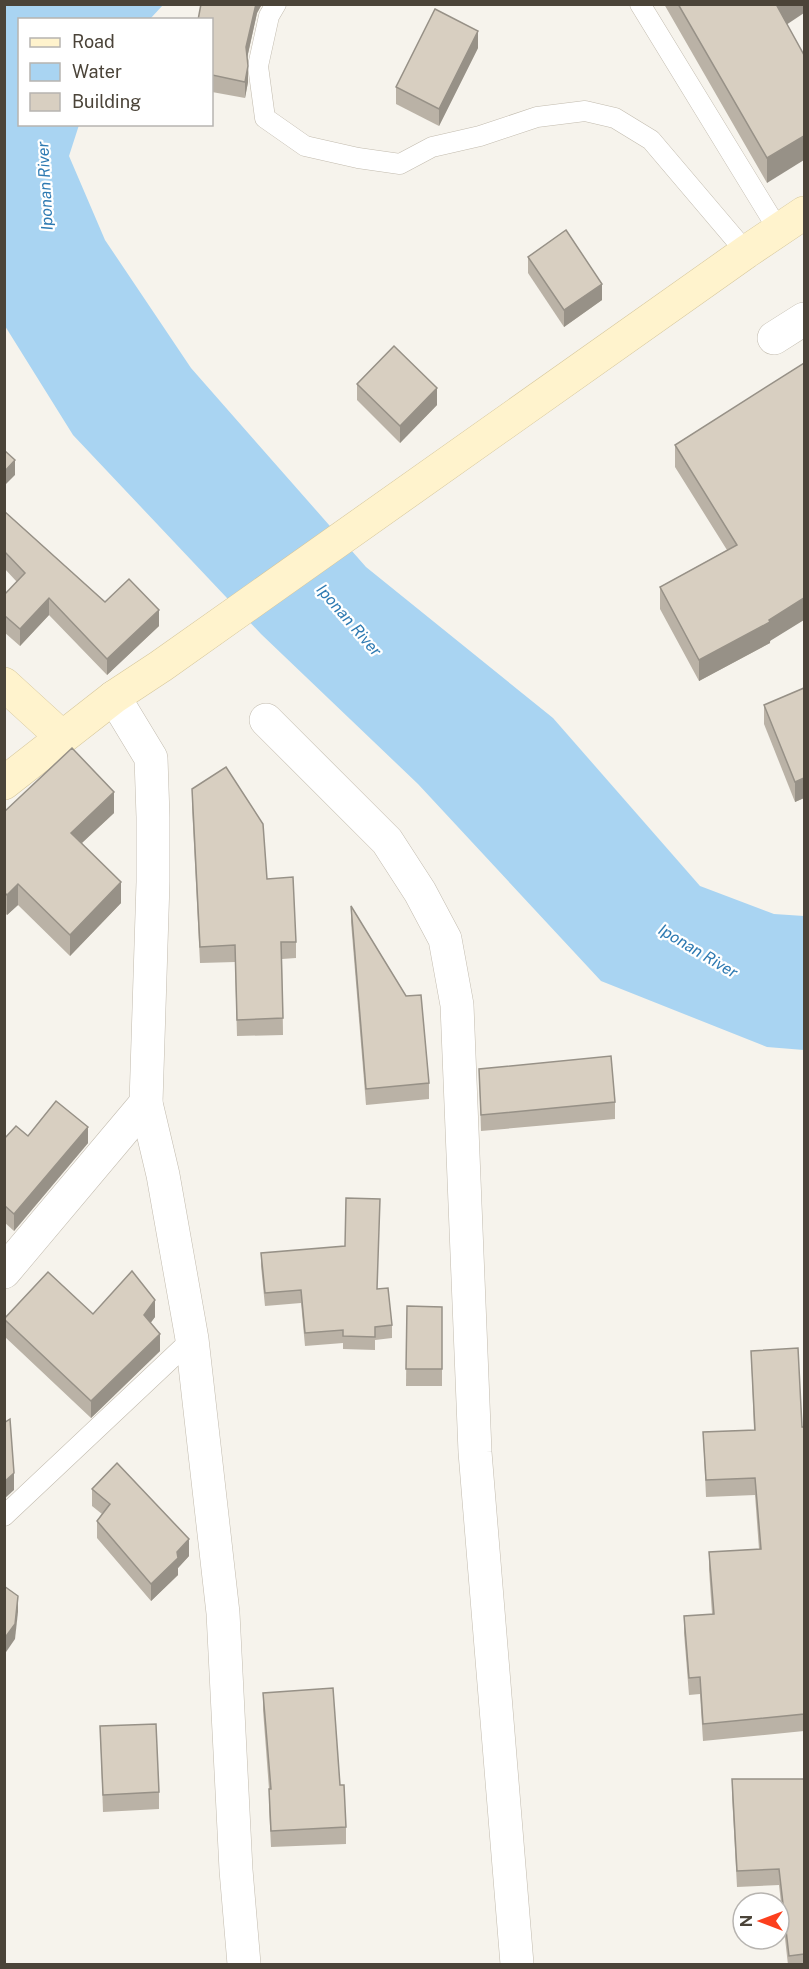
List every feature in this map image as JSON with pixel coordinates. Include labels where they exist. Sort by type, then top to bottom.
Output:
[{"type":"street","points":[[4,783],[114,697],[746,252],[792,222]]},
{"type":"street","points":[[774,338],[804,320]]},
{"type":"street","points":[[4,684],[62,737]]},
{"type":"street","points":[[114,697],[151,758],[153,882],[146,1103],[163,1175],[192,1339],[223,1613],[236,1870],[244,1965]]},
{"type":"street","points":[[266,720],[387,841],[420,892],[445,939],[457,1005],[475,1452],[517,1965]]},
{"type":"street","points":[[4,1272],[146,1103]]},
{"type":"lane","points":[[276,4],[269,16],[258,66],[265,118],[305,146],[358,158],[400,164],[432,147],[480,136],[537,117],[585,111],[615,118],[651,140],[746,252]]},
{"type":"lane","points":[[640,4],[792,222]]},
{"type":"lane","points":[[4,1516],[192,1339]]},
{"type":"water","name":"Iponan River","points":[[5,5],[163,5],[151,18],[18,18],[18,126],[79,126],[69,156],[105,240],[191,368],[366,567],[553,718],[700,886],[774,914],[804,916],[804,1050],[767,1047],[601,981],[418,784],[261,634],[73,435],[5,326]]},
{"type":"building","points":[[201,4],[256,4],[246,47],[248,66],[245,82],[213,75],[213,18],[198,18]]},
{"type":"building","points":[[678,4],[779,4],[777,6],[804,55],[804,136],[767,158]]},
{"type":"building","points":[[435,9],[478,31],[439,109],[396,87]]},
{"type":"building","points":[[566,230],[602,284],[564,310],[528,257]]},
{"type":"building","points":[[394,346],[437,388],[400,426],[357,384]]},
{"type":"building","points":[[804,363],[804,598],[769,620],[770,622],[699,660],[660,587],[737,545],[675,445]]},
{"type":"building","points":[[4,450],[15,460],[4,472]]},
{"type":"building","points":[[4,511],[105,602],[129,579],[159,610],[107,659],[49,598],[20,629],[4,615],[4,595],[25,573],[4,551]]},
{"type":"building","points":[[804,688],[804,778],[795,782],[764,705]]},
{"type":"building","points":[[72,748],[114,792],[71,833],[121,882],[70,935],[18,884],[7,895],[4,892],[4,812]]},
{"type":"building","points":[[226,767],[263,824],[267,879],[293,877],[296,942],[281,942],[283,1018],[237,1020],[235,945],[200,947],[192,789]]},
{"type":"building","points":[[351,906],[406,996],[421,995],[429,1083],[366,1089]]},
{"type":"building","points":[[611,1056],[615,1102],[481,1115],[479,1069]]},
{"type":"building","points":[[56,1101],[88,1127],[14,1214],[4,1205],[4,1139],[16,1126],[28,1136]]},
{"type":"building","points":[[346,1198],[380,1199],[377,1289],[388,1288],[392,1325],[375,1327],[375,1337],[343,1336],[343,1330],[305,1333],[301,1290],[265,1293],[261,1253],[345,1246]]},
{"type":"building","points":[[132,1271],[155,1300],[144,1315],[160,1334],[91,1401],[4,1319],[48,1272],[93,1314]]},
{"type":"building","points":[[407,1306],[442,1307],[442,1369],[406,1369]]},
{"type":"building","points":[[798,1348],[802,1427],[804,1427],[804,1714],[703,1724],[700,1677],[689,1678],[684,1616],[714,1614],[709,1552],[761,1549],[755,1478],[706,1480],[703,1432],[755,1430],[751,1351]]},
{"type":"building","points":[[10,1419],[14,1473],[4,1482],[4,1423]]},
{"type":"building","points":[[117,1463],[189,1539],[177,1552],[178,1558],[151,1584],[97,1521],[110,1504],[92,1489]]},
{"type":"building","points":[[4,1586],[18,1596],[15,1624],[4,1639]]},
{"type":"building","points":[[333,1688],[340,1785],[344,1785],[346,1827],[271,1831],[269,1789],[271,1789],[263,1693]]},
{"type":"building","points":[[156,1724],[159,1792],[103,1795],[100,1726]]},
{"type":"building","points":[[732,1779],[804,1779],[804,1954],[789,1956],[788,1951],[791,1951],[791,1891],[782,1891],[779,1869],[737,1871]]}]
